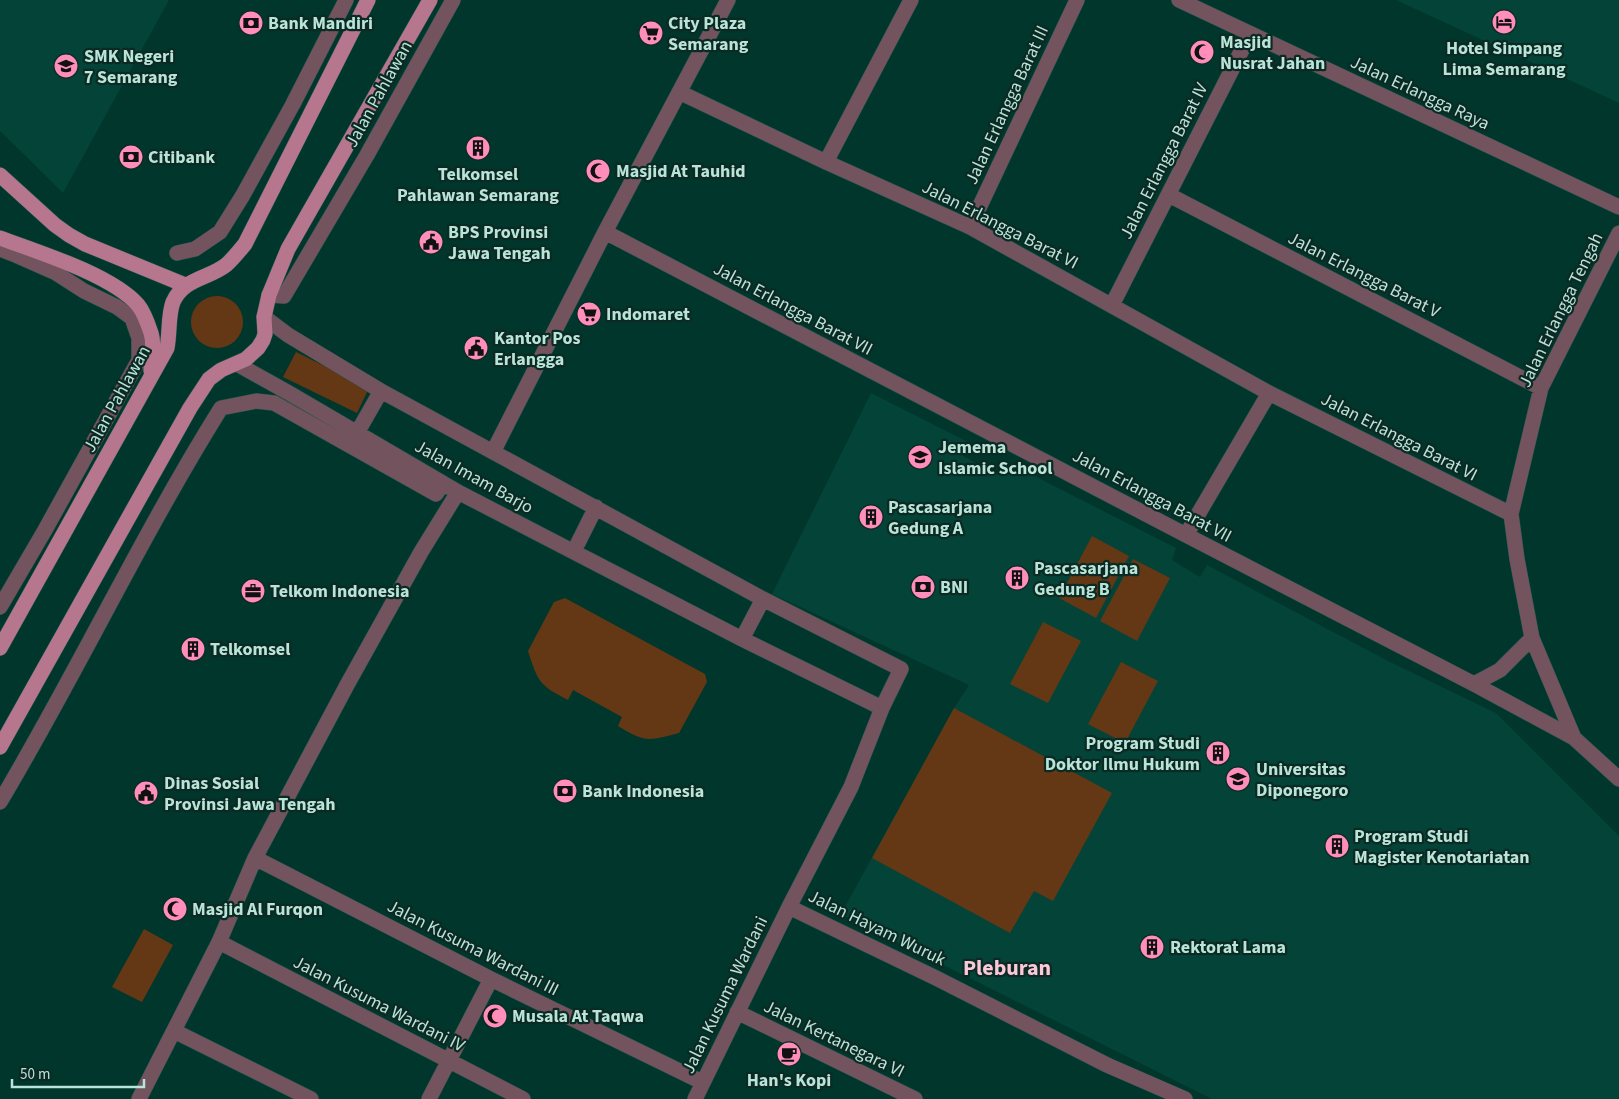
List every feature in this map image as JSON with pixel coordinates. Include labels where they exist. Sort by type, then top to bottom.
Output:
[{"type":"main road","points":[[0,174],[54,225],[85,244],[185,285],[208,276],[227,264],[245,244],[368,0]]},
{"type":"main road","name":"Jalan Pahlawan","points":[[0,747],[190,408],[209,379],[221,370],[246,359],[254,353],[263,340],[264,317],[269,295],[288,249],[430,0]]},
{"type":"main road","points":[[0,238],[80,269],[119,290],[137,304],[143,313],[152,340],[150,378]]},
{"type":"main road","name":"Jalan Pahlawan","points":[[0,648],[167,348],[170,310],[185,285]]},
{"type":"street","points":[[177,253],[195,249],[220,232],[243,195],[293,104],[346,0]]},
{"type":"street","name":"Jalan Pahlawan","points":[[269,295],[284,296],[367,155],[453,0]]},
{"type":"street","points":[[493,452],[605,232],[728,0]]},
{"type":"street","points":[[826,162],[911,0]]},
{"type":"street","name":"Jalan Erlangga Barat III","points":[[970,227],[1077,0]]},
{"type":"street","name":"Jalan Erlangga Raya","points":[[1179,0],[1619,207]]},
{"type":"street","name":"Jalan Erlangga Barat IV","points":[[1112,305],[1250,34]]},
{"type":"street","name":"Jalan Erlangga Barat VI","points":[[679,92],[826,162],[970,227],[1269,393],[1511,514]]},
{"type":"street","name":"Jalan Erlangga Barat V","points":[[1169,195],[1541,388]]},
{"type":"street","name":"Jalan Erlangga Barat VII","points":[[605,232],[1186,536],[1474,684],[1574,738]]},
{"type":"street","name":"Jalan Erlangga Tengah","points":[[1619,233],[1541,388],[1511,514],[1517,559],[1532,638],[1574,738],[1619,779]]},
{"type":"street","name":"Jalan Pahlawan","points":[[0,250],[56,273],[84,291],[117,307],[132,318],[139,338],[139,360],[0,607]]},
{"type":"street","name":"Jalan Imam Barjo","points":[[264,317],[288,335],[381,390],[493,452],[763,599],[901,669]]},
{"type":"street","name":"Jalan Imam Barjo","points":[[237,364],[458,492],[742,639],[882,708]]},
{"type":"street","points":[[357,433],[381,390]]},
{"type":"street","points":[[1186,536],[1269,393]]},
{"type":"street","points":[[0,802],[147,535],[221,408],[256,401],[274,403],[436,494],[443,483]]},
{"type":"street","points":[[139,1099],[219,942],[255,858],[347,685],[421,552],[458,492]]},
{"type":"street","points":[[574,551],[596,507]]},
{"type":"street","points":[[742,639],[763,599]]},
{"type":"street","points":[[1474,684],[1500,670],[1532,638]]},
{"type":"street","name":"Jalan Hayam Wuruk","points":[[901,669],[882,708],[851,787],[789,907],[936,978],[1107,1065],[1185,1099]]},
{"type":"street","name":"Jalan Kusuma Wardani III","points":[[255,858],[491,979],[702,1082]]},
{"type":"street","name":"Jalan Kusuma Wardani","points":[[695,1099],[789,907]]},
{"type":"street","name":"Jalan Kusuma Wardani IV","points":[[219,942],[523,1099]]},
{"type":"street","points":[[429,1099],[491,979]]},
{"type":"street","name":"Jalan Kertanegara VI","points":[[737,1012],[916,1099]]},
{"type":"street","points":[[174,1031],[311,1099]]},
{"type":"shaded area","name":"SMK Negeri 7 Semarang","points":[[0,0],[169,0],[63,193],[0,131]]},
{"type":"shaded area","points":[[1396,0],[1619,0],[1619,103]]},
{"type":"shaded area","points":[[217,296],[227,298],[235,304],[241,312],[243,322],[241,332],[235,340],[227,346],[217,348],[207,346],[199,340],[193,332],[191,322],[193,312],[199,304],[207,298]]},
{"type":"shaded area","points":[[296,352],[369,388],[357,413],[283,377]]},
{"type":"shaded area","name":"Universitas Diponegoro","points":[[871,393],[966,441],[961,455],[999,475],[1005,461],[1176,548],[1172,560],[1200,577],[1207,565],[1388,661],[1496,713],[1619,836],[1619,1099],[1212,1099],[841,914],[954,708],[969,685],[772,594]]},
{"type":"shaded area","points":[[1092,536],[1129,556],[1096,618],[1059,598]]},
{"type":"shaded area","points":[[1133,559],[1170,578],[1137,641],[1100,621]]},
{"type":"shaded area","points":[[565,598],[705,674],[707,682],[679,733],[653,739],[641,738],[618,726],[622,717],[573,690],[568,700],[541,682],[534,670],[528,651],[554,602]]},
{"type":"shaded area","points":[[1043,622],[1081,641],[1048,703],[1010,684]]},
{"type":"shaded area","points":[[1121,662],[1158,681],[1125,743],[1088,724]]},
{"type":"shaded area","points":[[954,708],[1112,793],[1053,901],[1034,891],[1010,933],[872,858]]},
{"type":"shaded area","points":[[144,929],[173,945],[142,1002],[112,987]]},
{"type":"place","name":"Hotel Simpang Lima Semarang","points":[[1504,22]]},
{"type":"place","name":"Bank Mandiri","points":[[251,23]]},
{"type":"place","name":"City Plaza Semarang","points":[[651,33]]},
{"type":"place","name":"Masjid Nusrat Jahan","points":[[1202,52]]},
{"type":"place","name":"SMK Negeri 7 Semarang","points":[[66,66]]},
{"type":"place","name":"Telkomsel Pahlawan Semarang","points":[[478,148]]},
{"type":"place","name":"Citibank","points":[[131,157]]},
{"type":"place","name":"Masjid At Tauhid","points":[[598,171]]},
{"type":"place","name":"BPS Provinsi Jawa Tengah","points":[[431,242]]},
{"type":"place","name":"Indomaret","points":[[589,314]]},
{"type":"place","name":"Kantor Pos Erlangga","points":[[476,348]]},
{"type":"place","name":"Jemema Islamic School","points":[[920,457]]},
{"type":"place","name":"Pascasarjana Gedung A","points":[[871,517]]},
{"type":"place","name":"Pascasarjana Gedung B","points":[[1017,578]]},
{"type":"place","name":"BNI","points":[[923,587]]},
{"type":"place","name":"Telkom Indonesia","points":[[253,591]]},
{"type":"place","name":"Telkomsel","points":[[193,649]]},
{"type":"place","name":"Program Studi Doktor Ilmu Hukum","points":[[1218,753]]},
{"type":"place","name":"Universitas Diponegoro","points":[[1238,779]]},
{"type":"place","name":"Bank Indonesia","points":[[565,791]]},
{"type":"place","name":"Dinas Sosial Provinsi Jawa Tengah","points":[[146,793]]},
{"type":"place","name":"Program Studi Magister Kenotariatan","points":[[1337,846]]},
{"type":"place","name":"Masjid Al Furqon","points":[[175,909]]},
{"type":"place","name":"Rektorat Lama","points":[[1152,947]]},
{"type":"place","name":"Musala At Taqwa","points":[[495,1016]]},
{"type":"place","name":"Han's Kopi","points":[[789,1054]]},
{"type":"district","name":"Pleburan","points":[[1007,968]]}]
